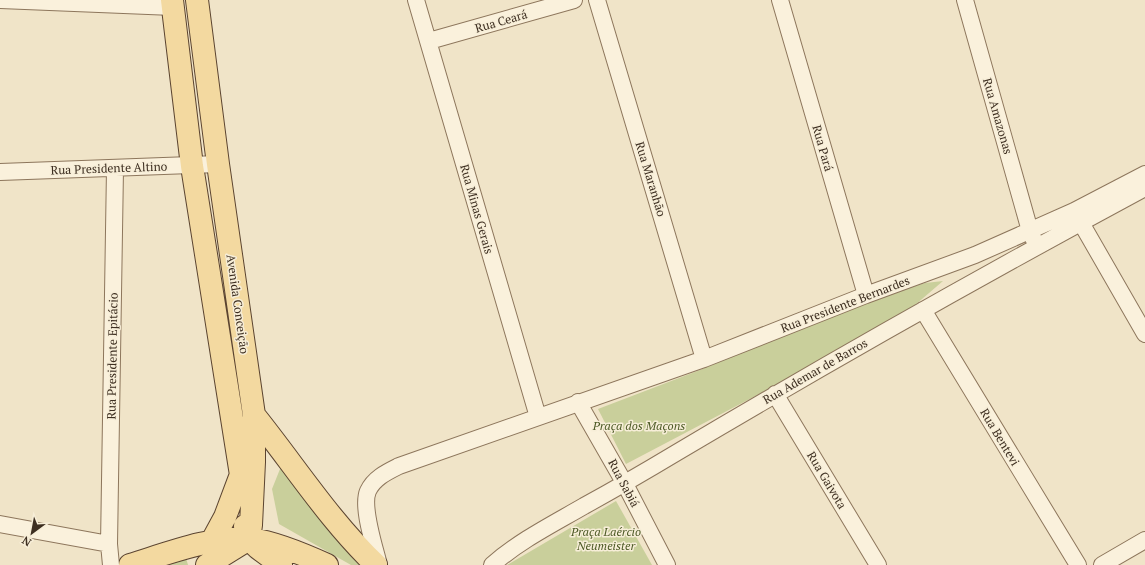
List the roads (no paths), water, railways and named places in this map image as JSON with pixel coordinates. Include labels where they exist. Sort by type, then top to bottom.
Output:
[{"type":"main road","name":"Avenida Conceição","points":[[197,0],[218,164],[254,415],[254,462],[249,539]]},
{"type":"main road","name":"Avenida Conceição","points":[[173,4],[192,166],[241,475],[244,521],[249,539]]},
{"type":"main road","points":[[254,415],[281,449],[328,514],[355,545],[378,565]]},
{"type":"main road","points":[[212,541],[225,517],[241,475]]},
{"type":"main road","points":[[206,565],[249,539]]},
{"type":"main road","points":[[249,539],[258,548],[281,565]]},
{"type":"main road","points":[[130,565],[212,541],[249,539],[290,550],[327,565]]},
{"type":"street","points":[[0,0],[173,4]]},
{"type":"street","name":"Rua Minas Gerais","points":[[416,0],[538,417]]},
{"type":"street","name":"Rua Ceará","points":[[428,41],[574,0]]},
{"type":"street","name":"Rua Maranhão","points":[[597,0],[704,359]]},
{"type":"street","name":"Rua Pará","points":[[780,0],[866,295]]},
{"type":"street","name":"Rua Amazonas","points":[[965,0],[1030,231],[1037,246]]},
{"type":"street","name":"Rua Presidente Altino","points":[[0,172],[115,169],[218,164]]},
{"type":"street","name":"Rua Presidente Epitácio","points":[[111,565],[109,544],[115,169]]},
{"type":"street","name":"Rua Presidente Bernardes","points":[[378,565],[369,523],[366,498],[368,491],[378,478],[399,466],[704,359],[866,295],[976,255],[1030,231],[1078,217],[1145,174]]},
{"type":"street","name":"Rua Ademar de Barros","points":[[492,565],[513,548],[554,523],[625,484],[775,394],[1037,246],[1078,217],[1145,188]]},
{"type":"street","points":[[1078,217],[1145,334]]},
{"type":"street","name":"Rua Bentevi","points":[[923,310],[1078,565]]},
{"type":"street","name":"Rua Gaivota","points":[[775,394],[878,565]]},
{"type":"street","name":"Rua Sabiá","points":[[578,402],[625,484],[667,565]]},
{"type":"street","points":[[0,524],[109,544]]},
{"type":"street","points":[[1102,565],[1145,540]]},
{"type":"park label","name":"Praça dos Maçons","points":[[639,425]]},
{"type":"park label","name":"Praça Laércio Neumeister","points":[[606,538]]}]
